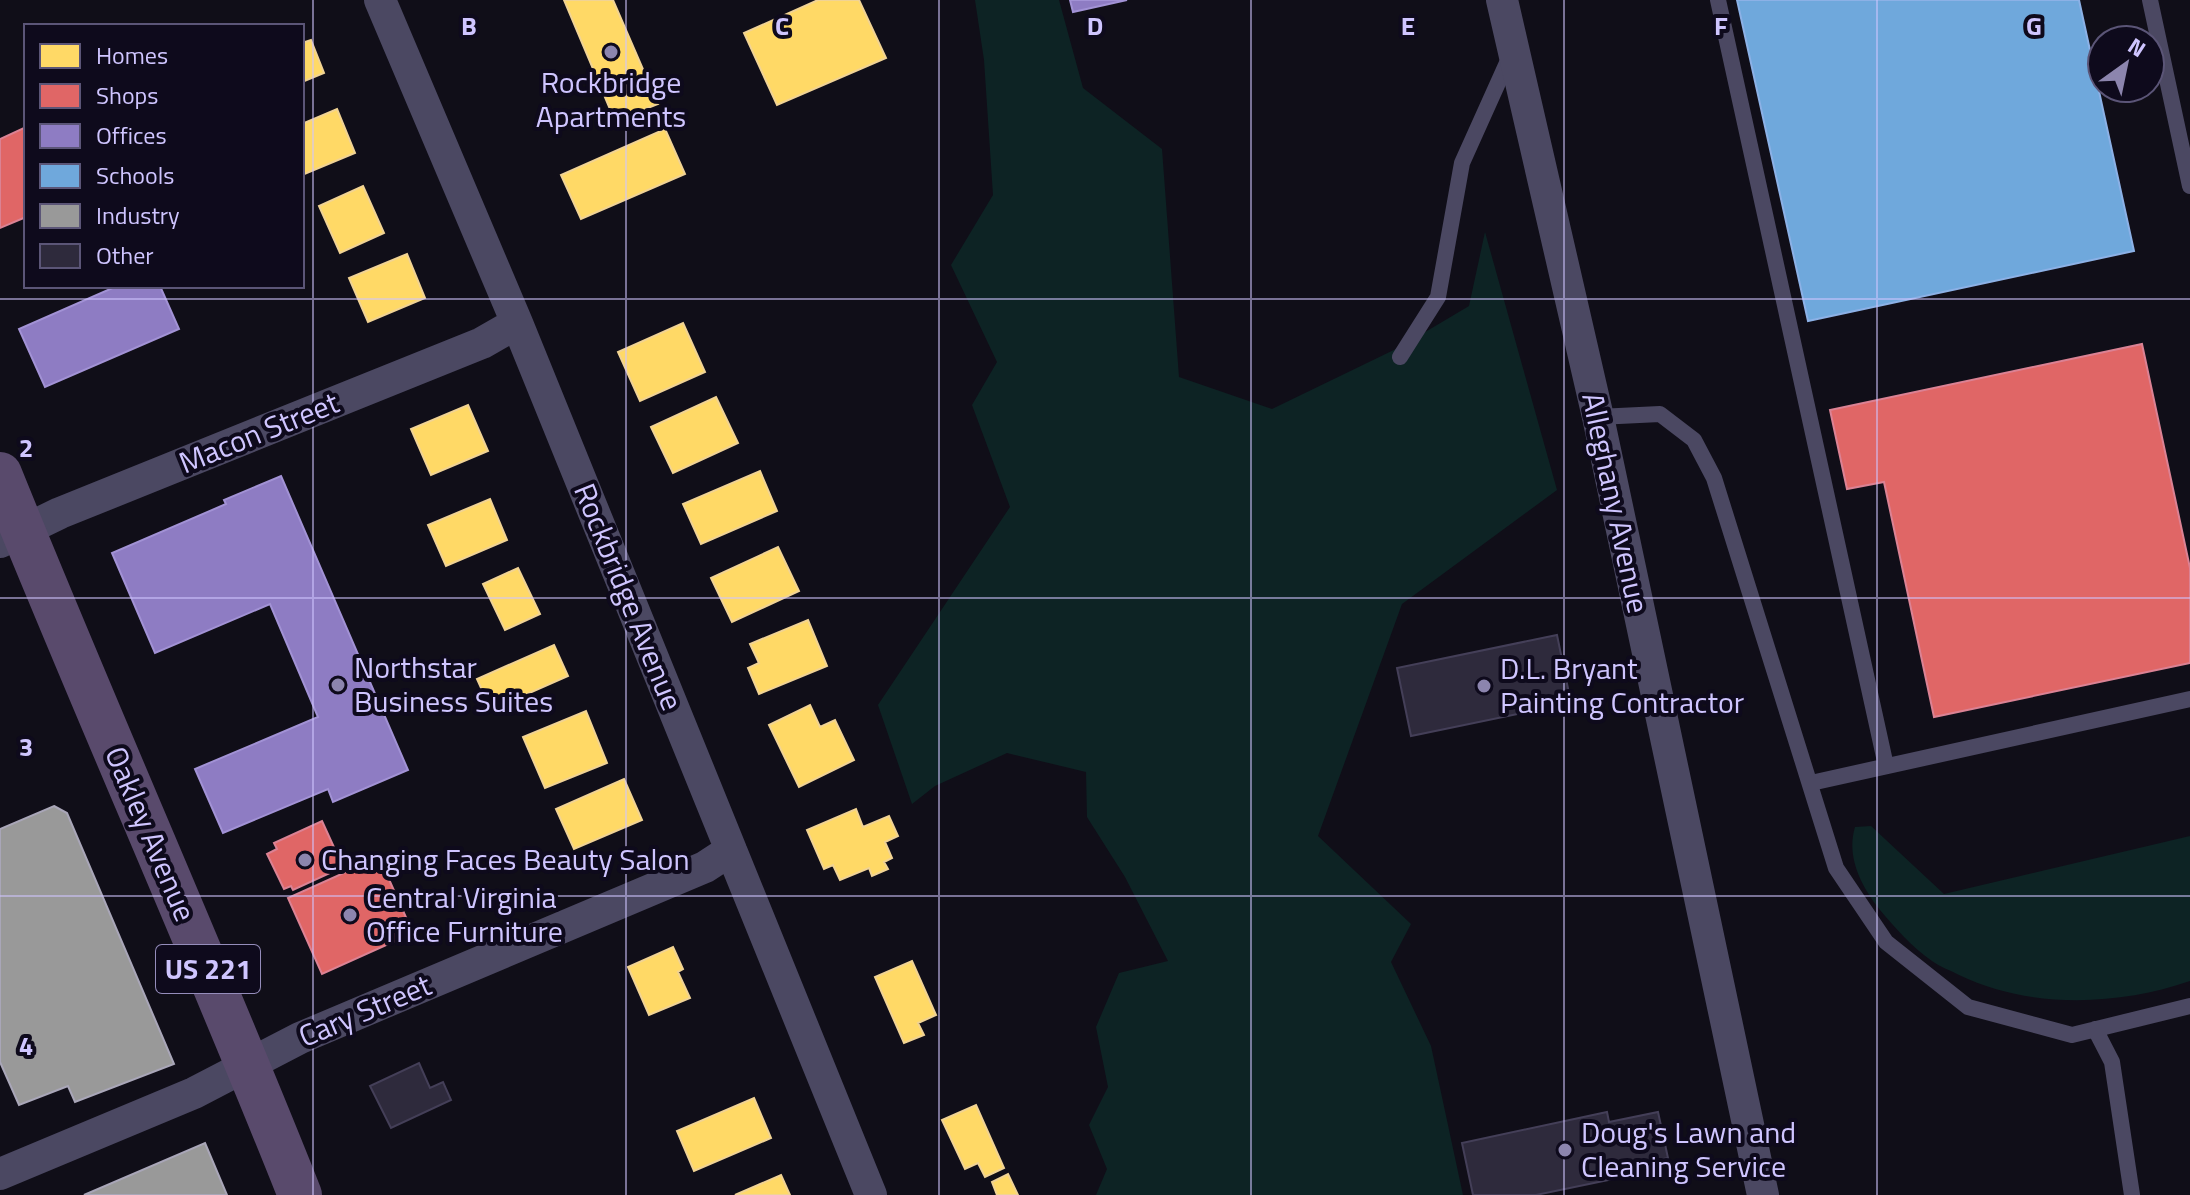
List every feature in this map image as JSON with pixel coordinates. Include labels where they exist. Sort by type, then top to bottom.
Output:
[{"type":"main road","name":"Oakley Avenue","points":[[0,474],[12,537],[112,745],[249,1064],[300,1195]]},
{"type":"street","name":"Rockbridge Avenue","points":[[380,0],[517,323],[871,1195]]},
{"type":"street","name":"Alleghany Avenue","points":[[1502,0],[1598,417],[1763,1195]]},
{"type":"street","name":"Macon Street","points":[[12,537],[60,513],[482,343],[517,323]]},
{"type":"street","name":"Cary Street","points":[[0,1174],[194,1093],[300,1038],[705,867],[731,850]]},
{"type":"lane","points":[[1718,0],[1886,766]]},
{"type":"lane","points":[[2150,0],[2190,186]]},
{"type":"lane","points":[[1400,357],[1438,297],[1462,163],[1513,49]]},
{"type":"lane","points":[[1598,417],[1660,414],[1694,440],[1714,478],[1836,868],[1886,942],[1968,1007],[2072,1035],[2190,1006]]},
{"type":"lane","points":[[1811,783],[2190,699]]},
{"type":"lane","points":[[2095,1029],[2112,1062],[2132,1195]]},
{"type":"green space","points":[[975,0],[1059,0],[1083,88],[1162,149],[1179,377],[1272,409],[1400,347],[1469,306],[1485,232],[1557,490],[1402,604],[1318,836],[1411,924],[1391,962],[1431,1046],[1463,1195],[1096,1195],[1107,1169],[1089,1125],[1108,1087],[1096,1027],[1119,973],[1168,961],[1125,877],[1087,817],[1086,772],[1007,753],[935,786],[912,804],[878,705],[1010,507],[972,405],[997,362],[951,265],[993,195],[984,60]]},
{"type":"green space","points":[[1871,826],[1944,894],[2190,836],[2190,981],[2133,995],[2074,1000],[2015,994],[1986,986],[1942,967],[1918,950],[1898,930],[1873,901],[1861,881],[1852,849],[1855,827]]},
{"type":"building: Homes","name":"Rockbridge Apartments","points":[[564,0],[613,0],[658,104],[615,121]]},
{"type":"building: Homes","name":"Rockbridge Apartments","points":[[564,0],[613,0],[658,104],[615,121]]},
{"type":"building: Homes","points":[[818,0],[859,0],[886,58],[777,105],[744,33]]},
{"type":"building: Homes","points":[[311,40],[324,73],[304,81],[304,42]]},
{"type":"building: Homes","points":[[337,109],[355,153],[304,174],[304,123]]},
{"type":"building: Homes","name":"Rockbridge Apartments","points":[[665,129],[685,174],[581,219],[561,175]]},
{"type":"building: Homes","name":"Rockbridge Apartments","points":[[665,129],[685,174],[581,219],[561,175]]},
{"type":"building: Homes","points":[[363,186],[384,233],[340,253],[319,206]]},
{"type":"building: Homes","points":[[407,254],[425,298],[368,322],[349,278]]},
{"type":"building: Homes","points":[[683,323],[705,372],[640,401],[618,352]]},
{"type":"building: Homes","points":[[716,397],[738,443],[673,473],[651,427]]},
{"type":"building: Homes","points":[[468,405],[488,451],[431,475],[411,429]]},
{"type":"building: Homes","points":[[760,471],[777,511],[701,544],[683,504]]},
{"type":"building: Homes","points":[[490,499],[507,540],[446,566],[428,525]]},
{"type":"building: Homes","points":[[778,547],[799,591],[732,622],[711,578]]},
{"type":"building: Homes","points":[[518,568],[540,614],[505,630],[483,584]]},
{"type":"building: Homes","points":[[808,620],[827,666],[759,694],[748,668],[759,663],[750,644]]},
{"type":"building: Homes","points":[[554,645],[568,676],[491,710],[477,679]]},
{"type":"building: Homes","points":[[810,705],[820,727],[835,720],[854,760],[799,787],[769,725]]},
{"type":"building: Homes","points":[[586,711],[607,763],[545,788],[523,737]]},
{"type":"building: Homes","points":[[624,779],[642,820],[574,849],[556,809]]},
{"type":"building: Homes","points":[[856,809],[863,827],[889,816],[898,836],[885,842],[892,858],[884,862],[888,869],[872,876],[869,868],[840,880],[833,865],[824,869],[807,830]]},
{"type":"building: Homes","points":[[673,947],[683,969],[678,972],[690,998],[649,1015],[628,967]]},
{"type":"building: Homes","points":[[912,961],[936,1015],[918,1023],[924,1035],[904,1043],[875,977]]},
{"type":"building: Homes","points":[[754,1098],[771,1138],[694,1171],[677,1131]]},
{"type":"building: Homes","points":[[976,1105],[1004,1168],[985,1177],[978,1163],[965,1169],[942,1120]]},
{"type":"building: Homes","points":[[1008,1174],[1018,1195],[997,1195],[992,1182]]},
{"type":"building: Homes","points":[[781,1175],[790,1195],[735,1195]]},
{"type":"building: Shops","points":[[24,128],[24,218],[0,228],[0,139]]},
{"type":"building: Shops","points":[[2142,344],[2190,568],[2190,663],[1934,717],[1884,482],[1847,489],[1830,410]]},
{"type":"building: Shops","name":"Changing Faces Beauty Salon","points":[[322,821],[343,867],[293,890],[291,886],[284,889],[267,854],[277,849],[274,843]]},
{"type":"building: Shops","name":"Central Virginia Office Furniture","points":[[379,857],[413,933],[322,974],[288,898]]},
{"type":"building: Offices","points":[[1070,0],[1127,0],[1073,12]]},
{"type":"building: Offices","points":[[112,288],[161,288],[179,329],[45,387],[19,329]]},
{"type":"building: Offices","name":"Northstar Business Suites","points":[[281,476],[408,770],[333,802],[328,789],[223,833],[195,769],[318,717],[270,604],[155,653],[112,553],[226,504],[224,500]]},
{"type":"building: Schools","points":[[1737,0],[2079,0],[2086,32],[2086,104],[2102,104],[2134,251],[1808,321]]},
{"type":"building: Industry","points":[[54,806],[67,813],[174,1064],[75,1102],[68,1086],[19,1105],[0,1062],[0,829]]},
{"type":"building: Industry","points":[[205,1143],[227,1195],[84,1195]]},
{"type":"building: Other","name":"D.L. Bryant Painting Contractor","points":[[1557,635],[1571,703],[1411,736],[1397,668]]},
{"type":"building: Other","points":[[419,1063],[430,1088],[443,1082],[451,1100],[391,1128],[370,1086]]},
{"type":"building: Other","name":"Doug's Lawn and Cleaning Service","points":[[1607,1112],[1609,1122],[1658,1112],[1668,1158],[1621,1168],[1623,1177],[1536,1195],[1473,1195],[1462,1143]]},
{"type":"place","name":"Rockbridge Apartments","points":[[611,52]]},
{"type":"place","name":"Northstar Business Suites","points":[[338,685]]},
{"type":"place","name":"D.L. Bryant Painting Contractor","points":[[1484,686]]},
{"type":"place","name":"Changing Faces Beauty Salon","points":[[305,860]]},
{"type":"place","name":"Central Virginia Office Furniture","points":[[350,915]]},
{"type":"place","name":"Doug's Lawn and Cleaning Service","points":[[1565,1150]]}]
